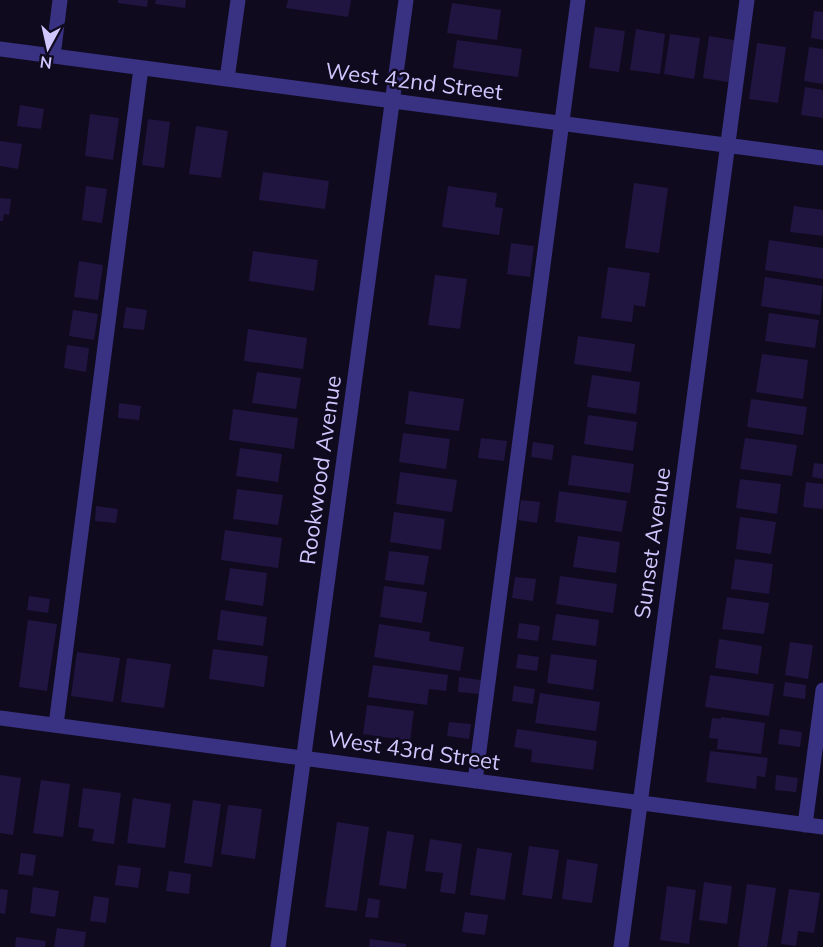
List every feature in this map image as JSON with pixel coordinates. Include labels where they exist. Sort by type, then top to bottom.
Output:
[{"type":"street","points":[[53,56],[60,0]]},
{"type":"street","points":[[227,79],[238,0]]},
{"type":"street","name":"Rookwood Avenue","points":[[278,947],[406,0]]},
{"type":"street","points":[[475,781],[578,0]]},
{"type":"street","name":"Sunset Avenue","points":[[621,947],[747,0]]},
{"type":"street","name":"West 42nd Street","points":[[0,49],[823,158]]},
{"type":"street","points":[[56,725],[141,68]]},
{"type":"street","points":[[805,825],[823,690]]},
{"type":"street","name":"West 43rd Street","points":[[0,718],[823,827]]},
{"type":"building","points":[[118,0],[148,0],[147,7],[118,3]]},
{"type":"building","points":[[156,0],[186,0],[185,8],[155,4]]},
{"type":"building","points":[[288,0],[351,0],[348,17],[286,8]]},
{"type":"building","points":[[452,3],[501,10],[497,40],[447,33]]},
{"type":"building","points":[[814,11],[823,12],[823,40],[811,38]]},
{"type":"building","points":[[595,27],[625,31],[619,72],[589,68]]},
{"type":"building","points":[[636,29],[665,34],[660,74],[630,70]]},
{"type":"building","points":[[670,34],[700,38],[694,79],[664,74]]},
{"type":"building","points":[[709,36],[740,41],[734,83],[703,78]]},
{"type":"building","points":[[457,40],[522,49],[518,77],[453,68]]},
{"type":"building","points":[[757,43],[786,47],[778,103],[749,99]]},
{"type":"building","points":[[809,47],[823,49],[823,84],[804,81]]},
{"type":"building","points":[[805,87],[823,90],[823,118],[801,115]]},
{"type":"building","points":[[20,105],[44,109],[41,129],[17,126]]},
{"type":"building","points":[[90,114],[119,118],[113,160],[85,156]]},
{"type":"building","points":[[148,119],[170,122],[164,168],[142,165]]},
{"type":"building","points":[[196,126],[228,131],[221,178],[189,174]]},
{"type":"building","points":[[0,141],[22,144],[18,169],[0,166]]},
{"type":"building","points":[[263,172],[329,181],[325,209],[259,200]]},
{"type":"building","points":[[634,183],[668,188],[659,253],[625,248]]},
{"type":"building","points":[[86,186],[107,189],[102,223],[82,220]]},
{"type":"building","points":[[448,186],[497,193],[495,207],[503,208],[499,235],[442,227]]},
{"type":"building","points":[[0,198],[11,199],[9,215],[4,214],[3,221],[0,221]]},
{"type":"building","points":[[794,206],[823,210],[823,236],[790,232]]},
{"type":"building","points":[[769,240],[823,248],[823,279],[765,270]]},
{"type":"building","points":[[511,243],[534,246],[530,277],[507,274]]},
{"type":"building","points":[[253,251],[318,260],[314,291],[249,281]]},
{"type":"building","points":[[79,261],[103,265],[98,300],[74,297]]},
{"type":"building","points":[[608,267],[650,273],[645,307],[634,305],[632,322],[601,318]]},
{"type":"building","points":[[435,275],[467,279],[460,329],[428,325]]},
{"type":"building","points":[[765,277],[823,286],[820,315],[761,306]]},
{"type":"building","points":[[126,307],[147,310],[144,330],[123,328]]},
{"type":"building","points":[[73,310],[98,314],[94,340],[69,336]]},
{"type":"building","points":[[769,313],[819,320],[815,348],[765,341]]},
{"type":"building","points":[[248,329],[307,338],[303,369],[244,361]]},
{"type":"building","points":[[578,336],[635,344],[631,372],[574,364]]},
{"type":"building","points":[[67,345],[89,348],[86,372],[64,368]]},
{"type":"building","points":[[762,354],[808,360],[803,399],[756,392]]},
{"type":"building","points":[[257,372],[301,378],[296,409],[252,403]]},
{"type":"building","points":[[592,375],[640,382],[636,414],[587,407]]},
{"type":"building","points":[[409,391],[464,399],[459,431],[405,424]]},
{"type":"building","points":[[751,399],[807,407],[803,435],[747,427]]},
{"type":"building","points":[[119,403],[141,406],[139,420],[118,418]]},
{"type":"building","points":[[233,409],[298,418],[294,449],[229,440]]},
{"type":"building","points":[[588,415],[637,422],[633,451],[584,444]]},
{"type":"building","points":[[403,433],[450,439],[446,469],[399,462]]},
{"type":"building","points":[[481,438],[507,441],[504,461],[478,458]]},
{"type":"building","points":[[745,438],[797,445],[792,476],[740,469]]},
{"type":"building","points":[[533,442],[554,445],[552,460],[531,457]]},
{"type":"building","points":[[240,448],[282,454],[278,482],[236,476]]},
{"type":"building","points":[[572,455],[634,464],[630,493],[568,485]]},
{"type":"building","points":[[814,463],[823,464],[823,479],[812,477]]},
{"type":"building","points":[[400,472],[457,480],[452,512],[396,504]]},
{"type":"building","points":[[740,479],[781,484],[777,514],[736,508]]},
{"type":"building","points":[[806,482],[823,484],[823,509],[803,507]]},
{"type":"building","points":[[237,489],[283,495],[278,525],[233,519]]},
{"type":"building","points":[[559,491],[627,501],[622,532],[555,522]]},
{"type":"building","points":[[521,500],[540,502],[537,523],[518,520]]},
{"type":"building","points":[[96,506],[118,509],[116,523],[95,521]]},
{"type":"building","points":[[394,512],[445,519],[441,550],[390,542]]},
{"type":"building","points":[[740,517],[776,522],[771,554],[736,549]]},
{"type":"building","points":[[225,530],[282,538],[278,568],[221,560]]},
{"type":"building","points":[[578,536],[620,542],[616,573],[573,567]]},
{"type":"building","points":[[389,551],[429,556],[424,585],[385,580]]},
{"type":"building","points":[[735,559],[773,564],[769,594],[731,589]]},
{"type":"building","points":[[230,568],[267,573],[263,606],[225,600]]},
{"type":"building","points":[[560,576],[617,584],[613,613],[556,604]]},
{"type":"building","points":[[515,577],[536,579],[533,601],[512,598]]},
{"type":"building","points":[[384,586],[427,592],[422,623],[380,617]]},
{"type":"building","points":[[29,596],[50,599],[48,613],[27,610]]},
{"type":"building","points":[[727,597],[769,603],[764,634],[722,629]]},
{"type":"building","points":[[221,610],[267,617],[263,646],[217,640]]},
{"type":"building","points":[[556,614],[599,620],[596,646],[552,640]]},
{"type":"building","points":[[28,620],[57,624],[47,691],[19,687]]},
{"type":"building","points":[[519,623],[540,626],[538,641],[517,638]]},
{"type":"building","points":[[379,624],[430,632],[429,641],[464,647],[460,671],[374,657]]},
{"type":"building","points":[[719,639],[762,646],[758,674],[715,668]]},
{"type":"building","points":[[790,642],[813,645],[808,679],[785,675]]},
{"type":"building","points":[[213,649],[268,656],[264,687],[209,679]]},
{"type":"building","points":[[77,652],[120,658],[113,702],[71,696]]},
{"type":"building","points":[[518,654],[539,657],[537,671],[516,668]]},
{"type":"building","points":[[551,654],[597,660],[593,690],[547,683]]},
{"type":"building","points":[[127,658],[171,664],[164,708],[121,702]]},
{"type":"building","points":[[373,665],[448,675],[446,691],[429,689],[427,705],[368,697]]},
{"type":"building","points":[[710,675],[774,684],[769,716],[705,707]]},
{"type":"building","points":[[459,677],[481,680],[479,694],[458,692]]},
{"type":"building","points":[[785,682],[806,685],[805,699],[783,696]]},
{"type":"building","points":[[514,686],[535,689],[533,704],[512,701]]},
{"type":"building","points":[[540,693],[600,702],[596,731],[535,723]]},
{"type":"building","points":[[367,705],[414,711],[410,741],[363,734]]},
{"type":"building","points":[[721,717],[765,723],[761,754],[717,749],[718,739],[709,738],[712,718],[721,719]]},
{"type":"building","points":[[449,722],[471,724],[469,739],[447,736]]},
{"type":"building","points":[[517,729],[597,741],[593,770],[531,762],[532,750],[514,747]]},
{"type":"building","points":[[780,729],[802,732],[800,747],[778,744]]},
{"type":"building","points":[[710,751],[768,758],[765,777],[757,776],[756,789],[706,782]]},
{"type":"building","points":[[0,775],[21,778],[13,835],[0,833]]},
{"type":"building","points":[[776,775],[798,778],[796,792],[775,790]]},
{"type":"building","points":[[41,780],[70,784],[63,837],[33,833]]},
{"type":"building","points":[[83,788],[121,793],[114,844],[92,841],[94,829],[78,827]]},
{"type":"building","points":[[133,798],[171,804],[165,848],[127,843]]},
{"type":"building","points":[[193,800],[221,804],[212,867],[184,863]]},
{"type":"building","points":[[228,805],[262,809],[255,859],[221,854]]},
{"type":"building","points":[[337,822],[369,827],[357,911],[325,907]]},
{"type":"building","points":[[387,831],[414,835],[406,889],[379,885]]},
{"type":"building","points":[[430,839],[462,844],[455,894],[440,892],[443,873],[425,871]]},
{"type":"building","points":[[529,846],[559,850],[552,899],[522,895]]},
{"type":"building","points":[[477,848],[512,853],[505,900],[470,895]]},
{"type":"building","points":[[21,853],[36,855],[33,876],[18,874]]},
{"type":"building","points":[[567,859],[598,864],[592,903],[562,899]]},
{"type":"building","points":[[118,865],[141,868],[138,888],[115,885]]},
{"type":"building","points":[[169,871],[191,874],[189,894],[166,891]]},
{"type":"building","points":[[704,882],[732,886],[727,924],[699,920]]},
{"type":"building","points":[[747,884],[776,888],[767,947],[738,947]]},
{"type":"building","points":[[667,886],[696,890],[689,944],[660,940]]},
{"type":"building","points":[[33,887],[59,891],[55,917],[30,913]]},
{"type":"building","points":[[0,889],[8,890],[5,914],[0,913]]},
{"type":"building","points":[[789,889],[820,893],[814,933],[798,931],[796,946],[781,944]]},
{"type":"building","points":[[94,896],[109,898],[106,923],[90,921]]},
{"type":"building","points":[[368,898],[380,900],[378,918],[365,917]]},
{"type":"building","points":[[465,912],[488,915],[485,935],[462,932]]},
{"type":"building","points":[[57,928],[86,932],[84,947],[54,947]]},
{"type":"building","points":[[16,937],[46,941],[45,947],[15,947]]},
{"type":"building","points":[[370,939],[406,944],[406,947],[369,947]]}]
